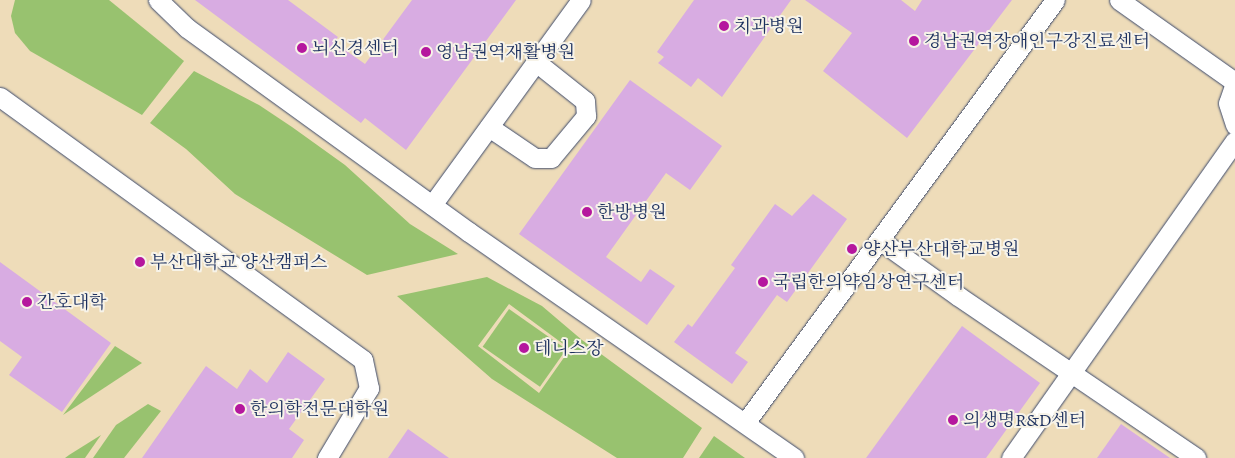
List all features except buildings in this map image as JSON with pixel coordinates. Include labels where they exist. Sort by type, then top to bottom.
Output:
[{"type":"street","points":[[158,0],[186,28],[432,205],[794,458]]},
{"type":"street","points":[[432,205],[581,0]]},
{"type":"street","points":[[745,423],[882,240],[1055,0]]},
{"type":"street","points":[[1119,0],[1235,83],[1228,103],[1235,125]]},
{"type":"street","points":[[489,127],[535,158],[551,158],[586,116],[585,101],[536,62]]},
{"type":"street","points":[[0,97],[363,360],[369,388],[327,458]]},
{"type":"street","points":[[1010,458],[1235,141]]},
{"type":"street","points":[[882,240],[1070,373],[1196,458]]},
{"type":"green space","points":[[15,0],[109,0],[184,61],[142,115],[30,51],[15,33],[11,16]]},
{"type":"green space","points":[[194,71],[259,105],[292,127],[345,165],[410,224],[458,254],[367,275],[235,194],[186,149],[150,123]]},
{"type":"green space","points":[[487,277],[542,306],[582,340],[702,428],[683,458],[617,458],[492,379],[397,296]],"holes":[[[509,304],[570,349],[539,393],[478,346]]]},
{"type":"green space","name":"테니스장","points":[[509,309],[566,349],[540,387],[483,347]]},
{"type":"green space","points":[[115,346],[142,363],[63,415]]},
{"type":"green space","points":[[148,404],[161,411],[124,458],[93,458],[116,425]]},
{"type":"green space","points":[[101,435],[85,458],[65,458],[69,455]]},
{"type":"green space","points":[[714,436],[745,458],[699,458]]},
{"type":"place","name":"치과병원","points":[[724,26]]},
{"type":"place","name":"경남권역장애인구강진료센터","points":[[914,41]]},
{"type":"place","name":"뇌신경센터","points":[[302,48]]},
{"type":"place","name":"영남권역재활병원","points":[[426,52]]},
{"type":"place","name":"한방병원","points":[[587,212]]},
{"type":"place","name":"양산부산대학교병원","points":[[852,249]]},
{"type":"place","name":"부산대학교 양산캠퍼스","points":[[140,262]]},
{"type":"place","name":"국립한의약임상연구센터","points":[[763,282]]},
{"type":"place","name":"간호대학","points":[[27,302]]},
{"type":"place","name":"테니스장","points":[[524,348]]},
{"type":"place","name":"한의학전문대학원","points":[[240,409]]},
{"type":"place","name":"의생명R&D센터","points":[[953,420]]}]
